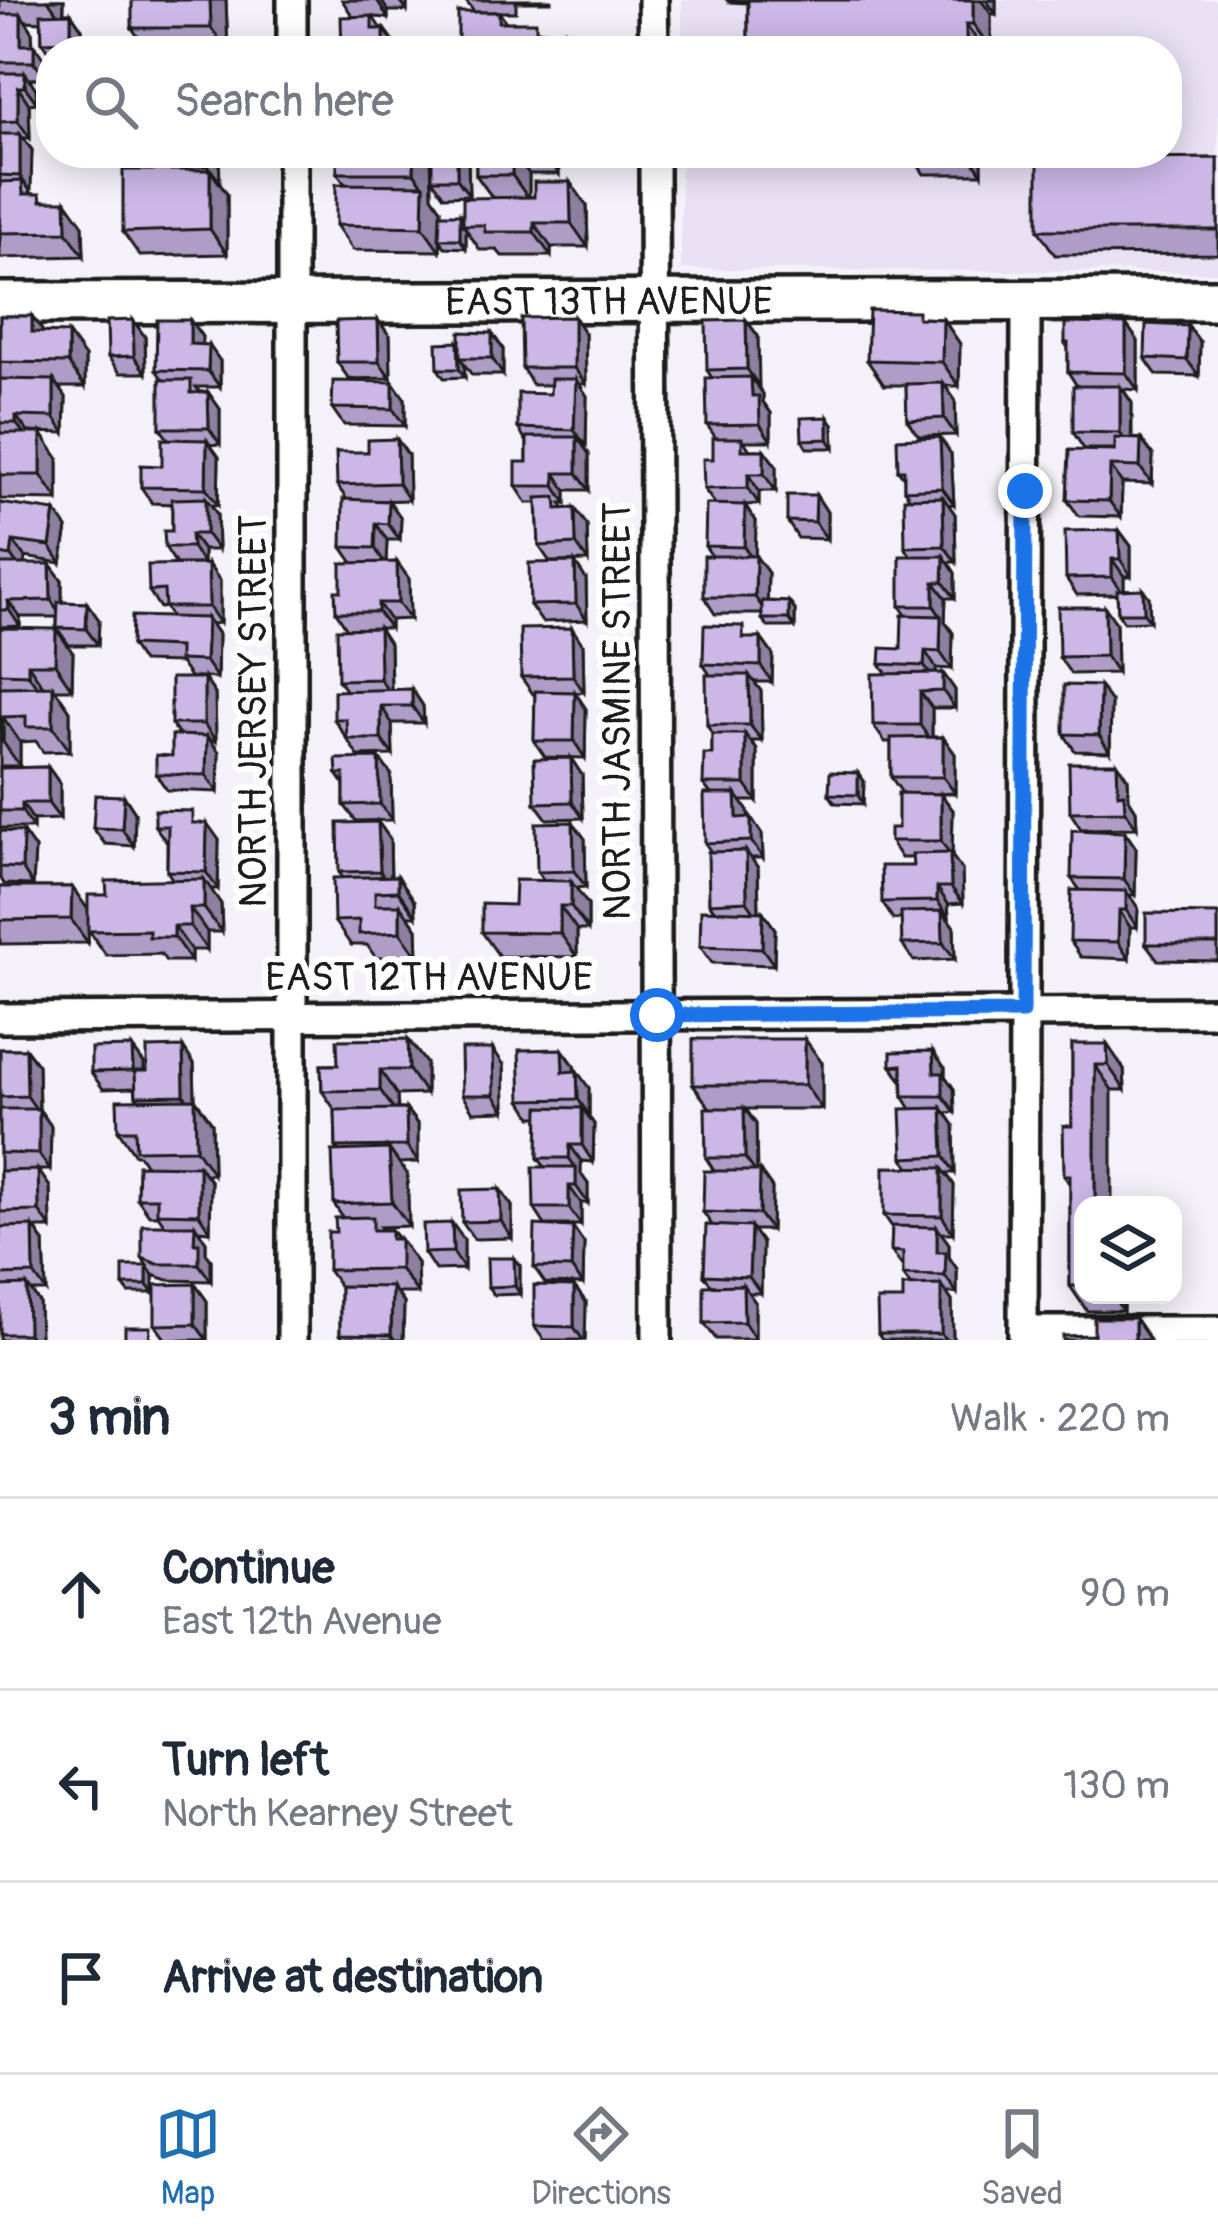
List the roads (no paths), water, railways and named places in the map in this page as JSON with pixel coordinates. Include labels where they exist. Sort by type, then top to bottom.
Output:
[{"type":"main road","name":"EAST 13TH AVENUE","points":[[0,303],[1218,300]]},
{"type":"street","points":[[292,0],[292,36]]},
{"type":"street","points":[[653,0],[654,36]]},
{"type":"street","name":"NORTH JERSEY STREET","points":[[292,168],[292,1340]]},
{"type":"street","name":"NORTH JASMINE STREET","points":[[654,168],[657,1340]]},
{"type":"street","points":[[1026,301],[1023,1336],[1218,1331]]},
{"type":"street","name":"EAST 12TH AVENUE","points":[[0,1018],[1218,1012]]}]
